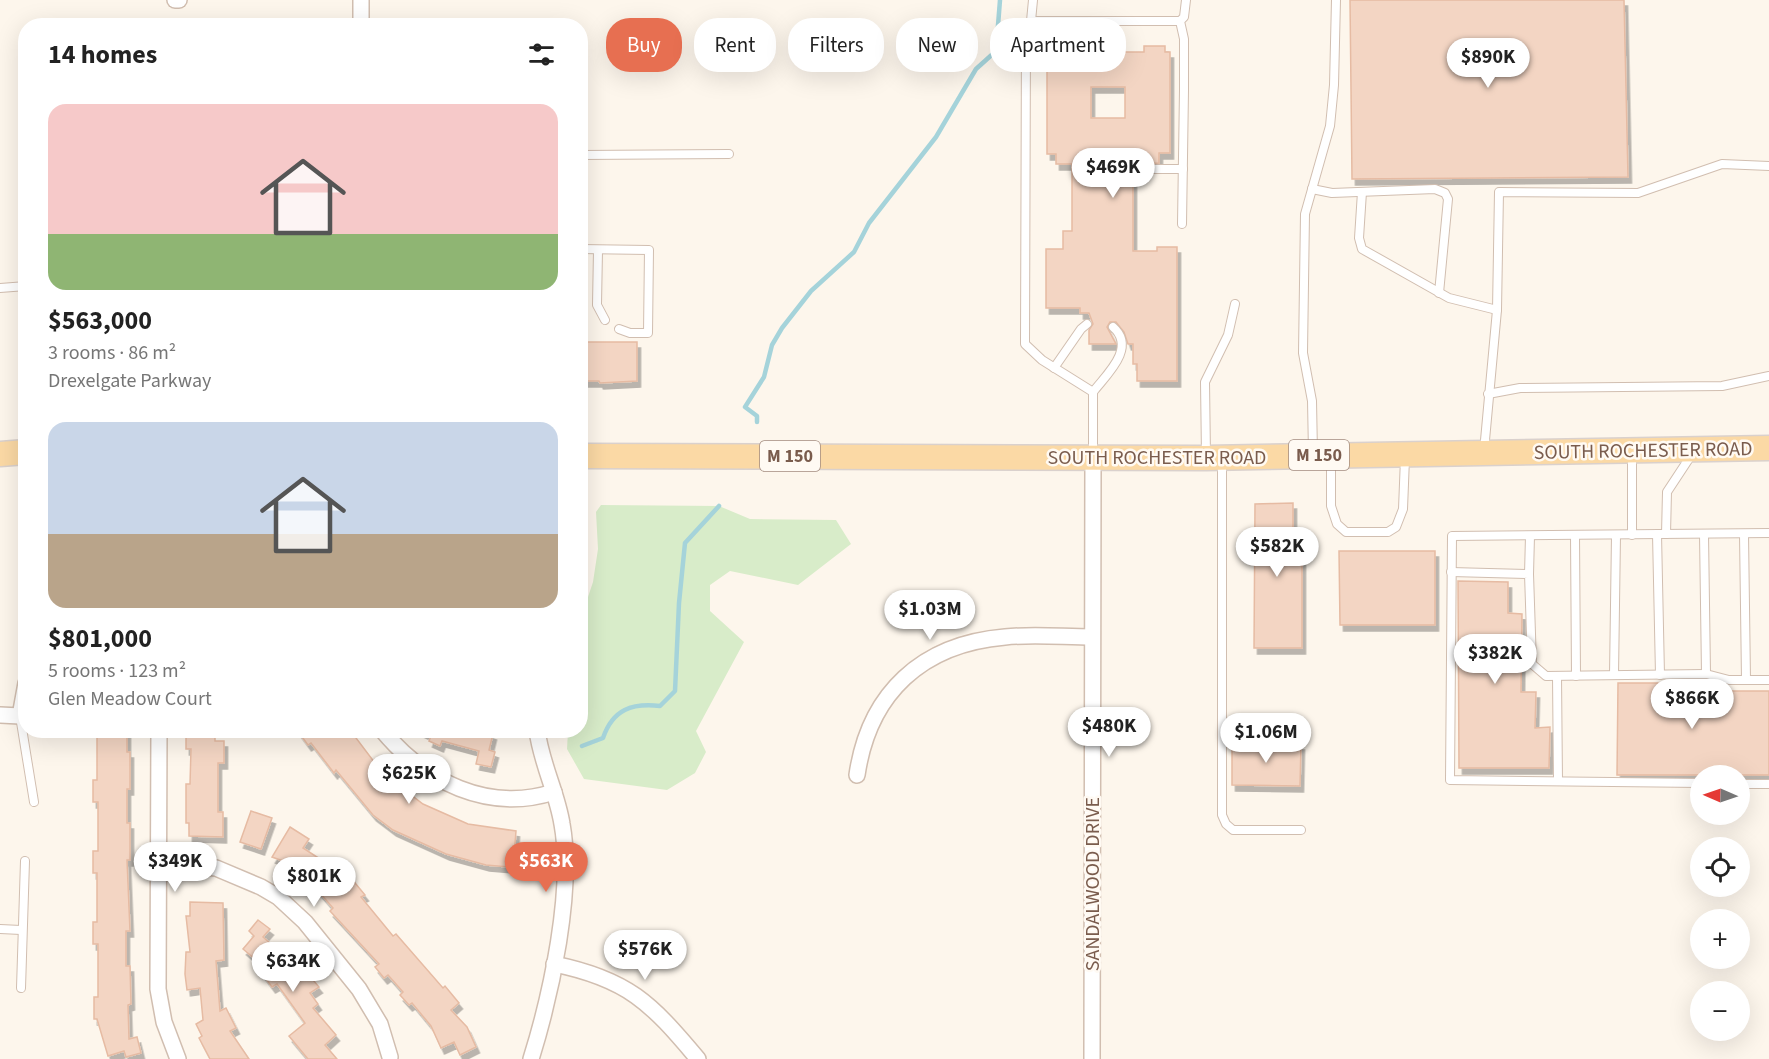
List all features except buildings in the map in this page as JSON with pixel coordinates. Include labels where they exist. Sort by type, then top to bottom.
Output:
[{"type":"main road","name":"SOUTH ROCHESTER ROAD","points":[[588,456],[1214,458],[1769,448]]},
{"type":"main road","points":[[0,454],[18,453]]},
{"type":"street","points":[[361,0],[361,18]]},
{"type":"street","name":"SANDALWOOD DRIVE","points":[[1092,1059],[1093,457]]},
{"type":"street","points":[[858,775],[861,749],[877,709],[901,681],[933,658],[964,645],[1004,637],[1092,637]]},
{"type":"street","points":[[0,715],[18,716]]},
{"type":"street","points":[[159,738],[159,998],[164,1022],[178,1059]]},
{"type":"street","points":[[389,738],[409,759],[427,772],[469,793],[514,800],[554,792]]},
{"type":"street","points":[[531,1059],[554,964],[564,853],[563,826],[539,738]]},
{"type":"street","points":[[159,862],[216,868],[261,886],[278,897],[305,922],[359,989],[380,1024],[390,1057]]},
{"type":"street","points":[[554,964],[585,971],[624,987],[651,1006],[698,1059]]},
{"type":"lane","points":[[1031,18],[1034,0]]},
{"type":"lane","points":[[1126,21],[1180,21],[1184,17],[1186,0]]},
{"type":"lane","points":[[1336,0],[1334,85],[1329,126],[1305,214],[1303,353],[1331,506],[1337,524],[1346,532],[1388,531],[1396,527],[1403,509],[1405,454]]},
{"type":"lane","points":[[1180,21],[1184,39],[1182,224]]},
{"type":"lane","points":[[1026,72],[1025,344],[1054,368],[1093,392]]},
{"type":"lane","points":[[588,154],[729,154]]},
{"type":"lane","points":[[1484,453],[1497,310],[1499,192],[1638,193],[1722,164],[1769,166]]},
{"type":"lane","points":[[1150,169],[1183,169]]},
{"type":"lane","points":[[1312,189],[1332,193],[1435,189],[1445,193],[1448,199],[1439,293]]},
{"type":"lane","points":[[1362,192],[1359,238],[1362,249],[1449,298],[1497,310]]},
{"type":"lane","points":[[588,249],[649,250],[648,333],[630,333],[619,329]]},
{"type":"lane","points":[[598,250],[597,305],[605,320]]},
{"type":"lane","points":[[0,288],[18,287]]},
{"type":"lane","points":[[1235,304],[1228,335],[1205,382],[1214,458],[1222,815],[1226,824],[1233,830],[1300,830]]},
{"type":"lane","points":[[1054,368],[1081,329],[1087,324]]},
{"type":"lane","points":[[1093,457],[1093,392],[1121,355],[1122,343],[1119,333],[1113,327]]},
{"type":"lane","points":[[1488,394],[1520,388],[1722,386],[1769,376]]},
{"type":"lane","points":[[1660,675],[1661,534],[1667,492],[1695,449]]},
{"type":"lane","points":[[1632,450],[1632,535]]},
{"type":"lane","points":[[1690,783],[1450,780],[1452,536],[1769,533]]},
{"type":"lane","points":[[1704,534],[1706,674]]},
{"type":"lane","points":[[1744,534],[1746,680]]},
{"type":"lane","points":[[1575,535],[1576,676]]},
{"type":"lane","points":[[1614,675],[1616,535]]},
{"type":"lane","points":[[1530,536],[1532,664],[1546,676],[1706,674],[1729,680],[1769,681]]},
{"type":"lane","points":[[1451,572],[1529,574]]},
{"type":"lane","points":[[1557,676],[1558,781]]},
{"type":"lane","points":[[24,738],[34,802]]},
{"type":"lane","points":[[1750,784],[1769,784]]},
{"type":"lane","points":[[21,988],[21,930],[25,861]]},
{"type":"lane","points":[[0,929],[21,930]]},
{"type":"green space","points":[[601,505],[719,506],[750,519],[836,520],[851,544],[798,585],[730,571],[710,585],[710,611],[744,642],[696,731],[706,752],[695,773],[667,790],[584,779],[567,749],[568,738],[588,738],[588,597],[593,582],[598,549],[596,512]]},
{"type":"waterway","points":[[757,422],[757,416],[745,407],[764,377],[772,345],[782,328],[811,291],[854,252],[869,223],[936,137],[976,69],[996,51],[1000,0]]},
{"type":"waterway","points":[[582,746],[603,738],[607,728],[618,714],[632,707],[660,706],[675,691],[679,603],[685,543],[719,506]]}]
